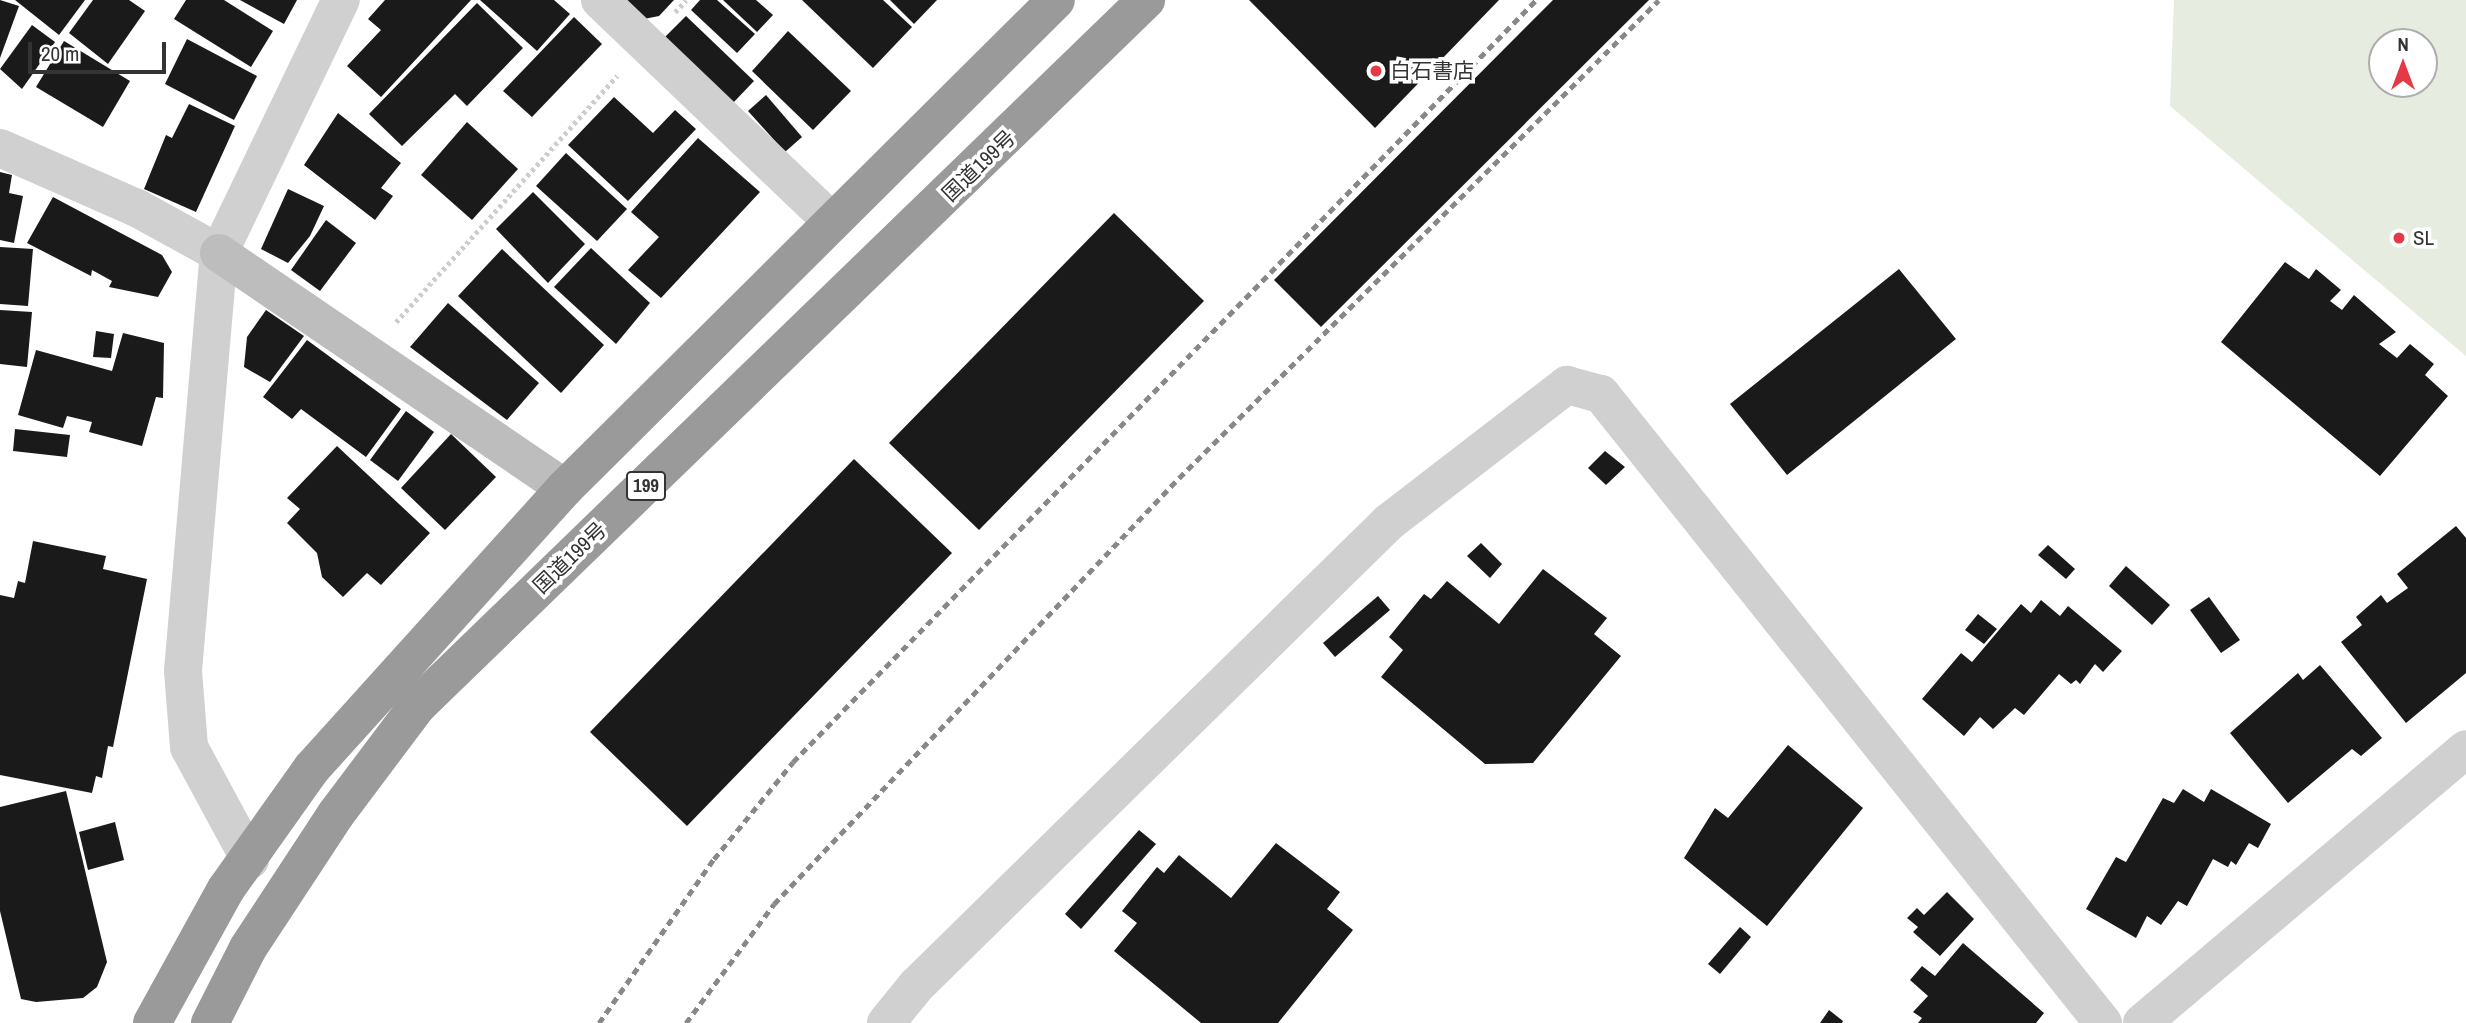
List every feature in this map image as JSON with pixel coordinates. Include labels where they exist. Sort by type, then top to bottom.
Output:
[{"type":"highway","name":"199","points":[[152,1023],[226,889],[250,860],[312,768],[565,488],[1056,0]]},
{"type":"highway","name":"国道199号","points":[[210,1023],[248,948],[336,814],[417,706],[1146,0]]},
{"type":"street","points":[[250,860],[188,747],[183,671],[219,253],[341,0]]},
{"type":"street","points":[[600,0],[831,221]]},
{"type":"street","points":[[0,148],[137,208],[219,253],[565,488]]},
{"type":"street","points":[[886,1023],[916,986],[1389,522],[1567,385],[1601,394],[2103,1023]]},
{"type":"street","points":[[2142,1023],[2466,749]]},
{"type":"path","points":[[367,354],[646,44]]},
{"type":"shaded area","points":[[2174,0],[2466,0],[2466,356],[2170,106]]},
{"type":"building","points":[[0,0],[19,6],[0,58]]},
{"type":"building","points":[[15,0],[85,0],[59,35]]},
{"type":"building","points":[[93,0],[129,0],[145,11],[108,64],[69,33]]},
{"type":"building","points":[[186,0],[224,0],[273,31],[251,67],[174,19]]},
{"type":"building","points":[[240,0],[297,0],[284,24]]},
{"type":"building","points":[[385,0],[471,0],[381,97],[347,66],[381,30],[368,19]]},
{"type":"building","points":[[480,0],[554,0],[570,14],[537,51]]},
{"type":"building","points":[[624,0],[674,0],[659,16],[644,19]]},
{"type":"building","points":[[700,0],[717,0],[755,34],[737,53],[691,10]]},
{"type":"building","points":[[723,0],[756,0],[773,15],[757,32]]},
{"type":"building","points":[[802,0],[883,0],[912,27],[873,68]]},
{"type":"building","points":[[890,0],[937,0],[914,24]]},
{"type":"building","points":[[1249,0],[1499,0],[1375,128]]},
{"type":"building","points":[[1553,0],[1649,0],[1321,327],[1274,280]]},
{"type":"building","points":[[477,3],[523,48],[467,106],[455,94],[402,146],[369,114]]},
{"type":"building","points":[[686,16],[754,81],[732,104],[664,38]]},
{"type":"building","points":[[574,17],[602,44],[532,117],[503,91]]},
{"type":"building","points":[[32,25],[55,42],[22,89],[0,69]]},
{"type":"building","points":[[788,31],[851,91],[813,130],[752,71]]},
{"type":"building","points":[[187,39],[257,76],[234,120],[165,84]]},
{"type":"building","points":[[64,41],[130,81],[103,127],[36,87]]},
{"type":"building","points":[[766,95],[802,137],[785,152],[748,111]]},
{"type":"building","points":[[614,97],[653,133],[675,110],[696,129],[628,201],[568,145]]},
{"type":"building","points":[[189,104],[235,126],[196,212],[144,189],[166,135],[172,138]]},
{"type":"building","points":[[338,113],[401,163],[381,188],[393,196],[375,220],[304,165]]},
{"type":"building","points":[[467,122],[518,169],[472,220],[421,175]]},
{"type":"building","points":[[698,138],[760,192],[661,298],[628,270],[659,237],[631,212]]},
{"type":"building","points":[[566,153],[627,209],[597,241],[536,186]]},
{"type":"building","points":[[0,172],[12,175],[9,193],[23,196],[14,243],[0,240]]},
{"type":"building","points":[[288,189],[324,206],[310,236],[288,263],[261,249]]},
{"type":"building","points":[[533,192],[585,244],[548,283],[496,229]]},
{"type":"building","points":[[53,197],[162,255],[172,272],[158,297],[109,287],[112,281],[92,270],[91,276],[27,243]]},
{"type":"building","points":[[1114,213],[1204,301],[979,530],[889,443]]},
{"type":"building","points":[[326,220],[356,243],[320,291],[291,270]]},
{"type":"building","points":[[0,247],[33,249],[28,306],[0,304]]},
{"type":"building","points":[[591,248],[650,303],[616,344],[554,287]]},
{"type":"building","points":[[502,249],[604,345],[561,393],[458,296]]},
{"type":"building","points":[[2285,262],[2309,279],[2316,269],[2341,290],[2330,301],[2342,310],[2354,295],[2396,332],[2379,344],[2397,358],[2410,344],[2434,364],[2425,375],[2448,396],[2380,476],[2221,342]]},
{"type":"building","points":[[1899,269],[1956,339],[1787,475],[1730,404]]},
{"type":"building","points":[[448,303],[539,383],[507,420],[410,347]]},
{"type":"building","points":[[0,310],[32,312],[27,367],[0,364]]},
{"type":"building","points":[[266,310],[304,336],[270,382],[244,367],[247,337]]},
{"type":"building","points":[[96,331],[114,334],[111,358],[93,357]]},
{"type":"building","points":[[123,333],[164,343],[163,398],[156,397],[142,446],[89,432],[92,422],[67,416],[63,428],[18,415],[36,350],[112,371]]},
{"type":"building","points":[[307,340],[401,409],[366,457],[301,409],[292,419],[263,397]]},
{"type":"building","points":[[406,411],[434,432],[398,481],[370,460]]},
{"type":"building","points":[[15,429],[70,435],[67,457],[13,451]]},
{"type":"building","points":[[451,434],[496,477],[445,530],[401,488]]},
{"type":"building","points":[[337,446],[430,533],[381,585],[367,573],[343,597],[322,577],[317,553],[287,523],[300,509],[287,498]]},
{"type":"building","points":[[1605,451],[1625,467],[1606,485],[1588,468]]},
{"type":"building","points":[[854,459],[952,553],[687,826],[590,732]]},
{"type":"building","points":[[2456,526],[2466,538],[2466,673],[2406,723],[2341,642],[2362,625],[2356,617],[2381,595],[2387,603],[2408,588],[2397,574]]},
{"type":"building","points":[[33,541],[106,556],[103,569],[147,579],[113,747],[108,746],[102,778],[96,776],[92,793],[0,775],[0,595],[14,598],[18,581],[25,583]]},
{"type":"building","points":[[1481,543],[1502,564],[1490,578],[1467,556]]},
{"type":"building","points":[[2048,545],[2075,569],[2066,579],[2038,555]]},
{"type":"building","points":[[2126,566],[2170,605],[2152,625],[2109,586]]},
{"type":"building","points":[[1543,569],[1607,618],[1594,634],[1621,656],[1533,763],[1485,764],[1381,677],[1403,650],[1389,637],[1424,594],[1431,599],[1447,581],[1499,624]]},
{"type":"building","points":[[1378,596],[1390,610],[1335,657],[1323,643]]},
{"type":"building","points":[[2209,597],[2240,640],[2221,653],[2190,610]]},
{"type":"building","points":[[2041,600],[2060,616],[2068,606],[2122,651],[2103,672],[2095,664],[2080,684],[2076,680],[2071,684],[2059,674],[2024,715],[2015,708],[1993,729],[1980,717],[1964,736],[1922,699],[1961,653],[1972,662],[2021,604],[2031,613]]},
{"type":"building","points":[[1978,614],[1997,629],[1984,644],[1965,630]]},
{"type":"building","points":[[2320,665],[2382,738],[2361,756],[2352,749],[2288,803],[2230,733],[2298,673],[2303,680]]},
{"type":"building","points":[[1788,745],[1863,808],[1767,926],[1684,858],[1715,808],[1728,818]]},
{"type":"building","points":[[2183,789],[2204,802],[2211,789],[2271,824],[2258,848],[2249,843],[2236,865],[2231,861],[2228,867],[2213,859],[2187,906],[2178,901],[2161,925],[2147,916],[2136,938],[2086,909],[2116,857],[2126,862],[2163,798],[2174,803]]},
{"type":"building","points":[[66,791],[107,962],[97,987],[83,998],[36,1002],[21,999],[0,911],[0,807]]},
{"type":"building","points":[[115,822],[124,860],[88,870],[79,832]]},
{"type":"building","points":[[1139,830],[1156,844],[1081,929],[1065,914]]},
{"type":"building","points":[[1276,843],[1340,892],[1327,909],[1353,930],[1278,1023],[1201,1023],[1114,951],[1137,923],[1122,911],[1157,867],[1164,873],[1179,855],[1231,898]]},
{"type":"building","points":[[1947,892],[1974,919],[1940,956],[1913,932],[1918,927],[1907,918],[1917,908],[1924,915]]},
{"type":"building","points":[[1740,927],[1751,937],[1720,974],[1708,964]]},
{"type":"building","points":[[1963,943],[2044,1013],[2036,1023],[1918,1023],[1922,1018],[1913,1012],[1928,996],[1910,980],[1922,966],[1935,976]]},
{"type":"building","points":[[1829,1010],[1843,1021],[1842,1023],[1820,1023]]},
{"type":"railway","points":[[599,1023],[714,859],[793,762],[1536,0]]},
{"type":"railway","points":[[686,1023],[774,904],[1179,478],[1659,0]]},
{"type":"place","name":"白石書店","points":[[1376,71]]},
{"type":"place","name":"SL","points":[[2399,238]]}]
